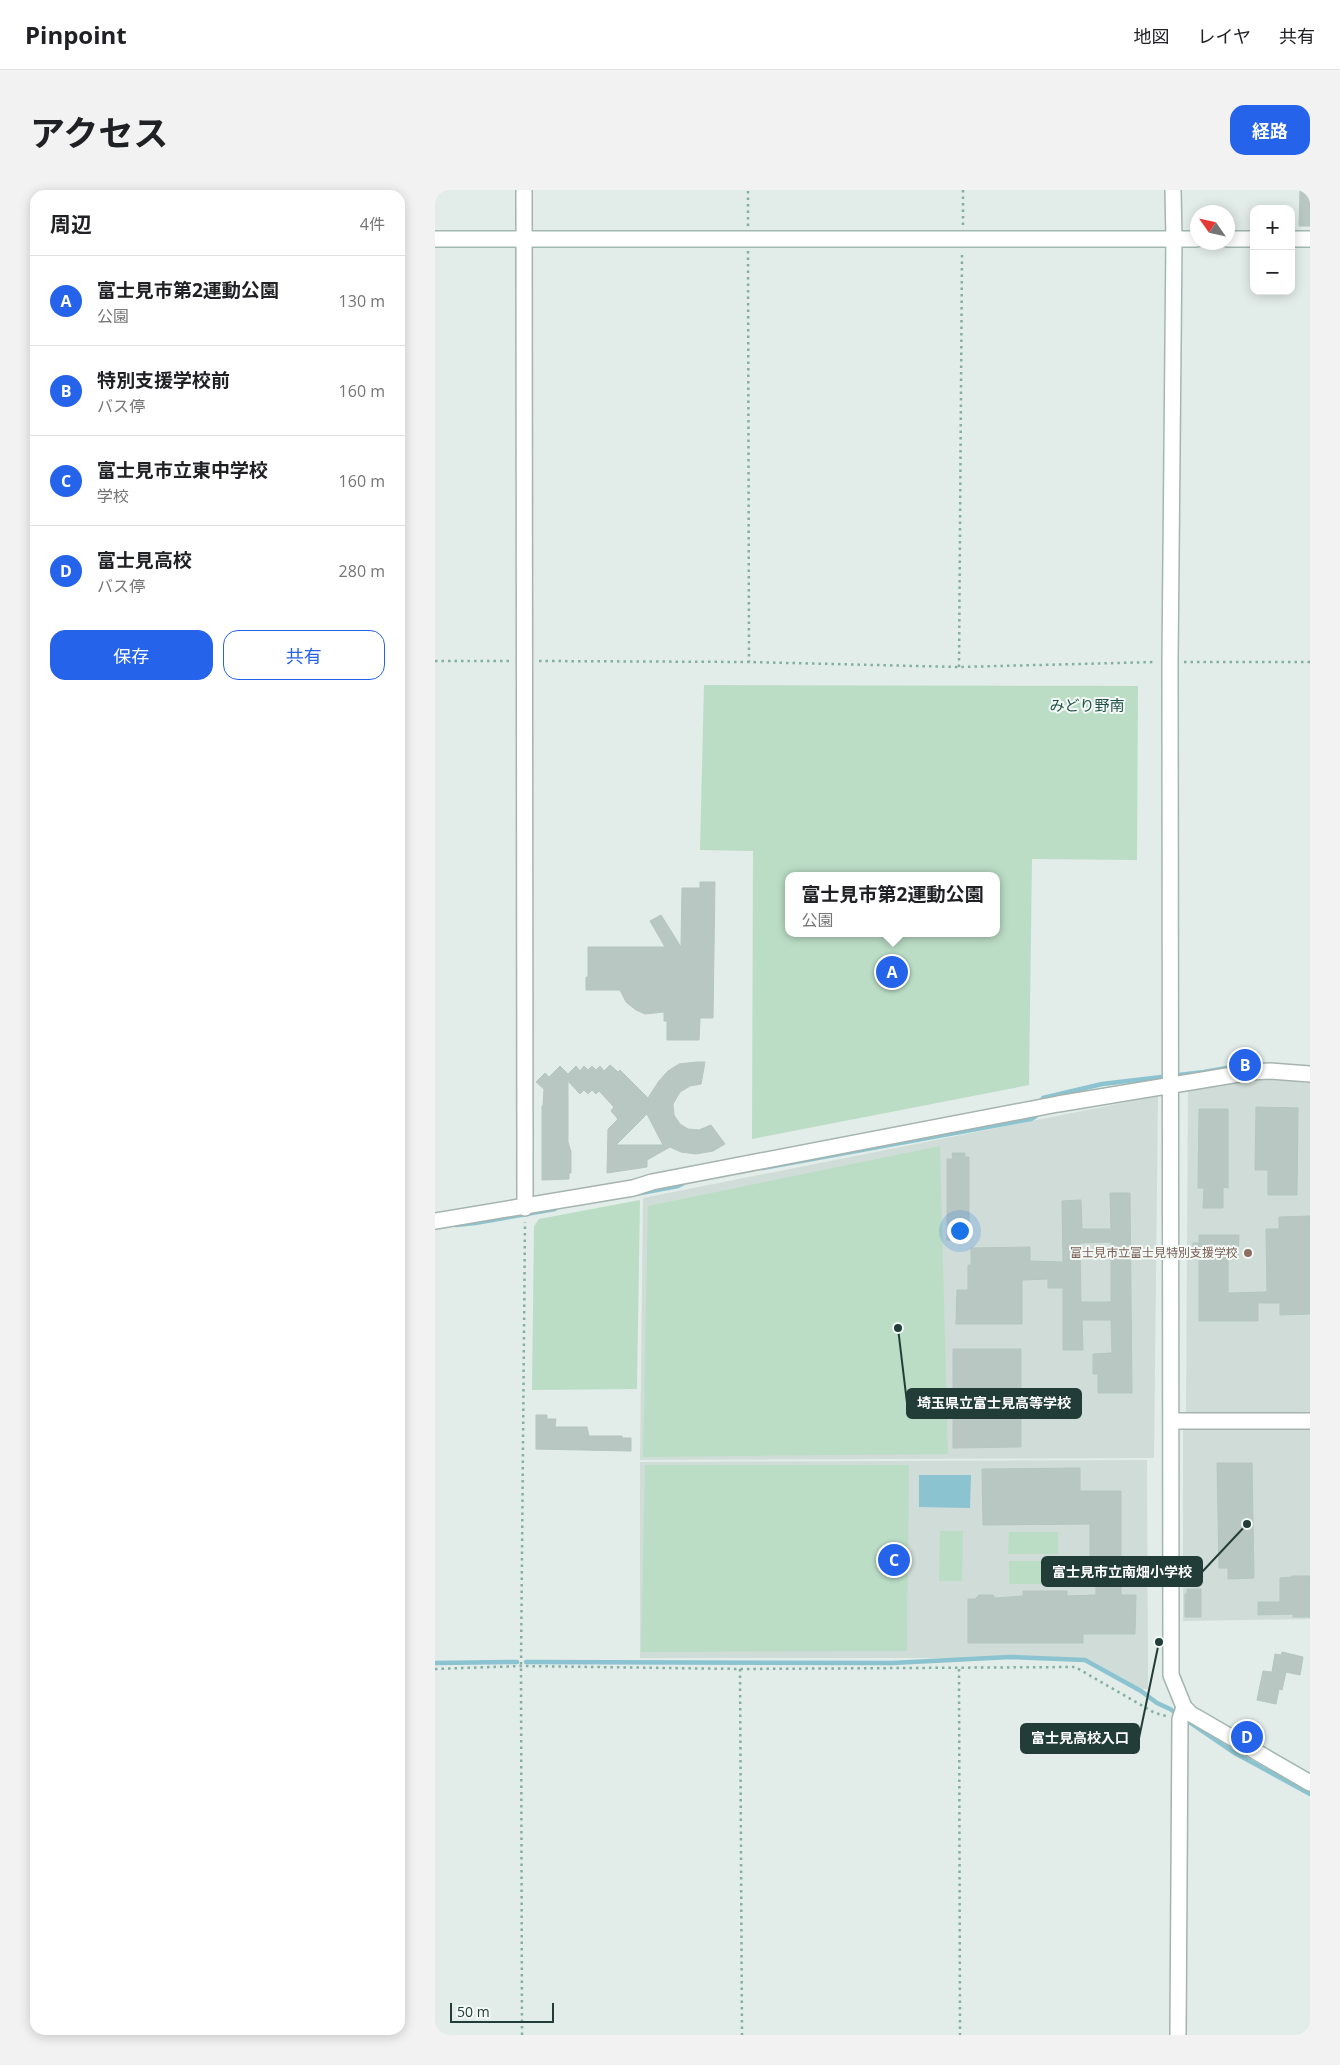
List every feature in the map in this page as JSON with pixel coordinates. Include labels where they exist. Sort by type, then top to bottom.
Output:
[{"type":"street","points":[[524,190],[525,1208]]},
{"type":"street","points":[[1173,190],[1170,662],[1170,1656],[1171,1676],[1182,1713],[1178,2035]]},
{"type":"street","points":[[435,239],[1190,239]]},
{"type":"street","points":[[1235,239],[1250,239]]},
{"type":"street","points":[[1295,239],[1310,239]]},
{"type":"street","points":[[435,1221],[525,1208],[633,1188],[652,1182],[1058,1104],[1251,1072],[1270,1071],[1310,1074]]},
{"type":"street","points":[[1171,1422],[1310,1421]]},
{"type":"street","points":[[1182,1713],[1191,1714],[1209,1727],[1310,1783]]},
{"type":"path","points":[[748,190],[749,662]]},
{"type":"path","points":[[959,667],[963,190]]},
{"type":"path","points":[[435,660],[749,662],[959,667],[1170,662],[1310,662]]},
{"type":"path","points":[[522,2035],[521,1666],[525,1208]]},
{"type":"path","points":[[435,1669],[521,1666],[740,1669],[1075,1667],[1155,1713],[1182,1713]]},
{"type":"path","points":[[740,1669],[742,2035]]},
{"type":"path","points":[[959,1669],[961,2035]]},
{"type":"shaded area","name":"富士見市立富士見特別支援学校","points":[[1271,1080],[1310,1083],[1310,1416],[1186,1416],[1188,1091],[1244,1081]]},
{"type":"shaded area","points":[[1158,1096],[1154,1458],[640,1460],[643,1198]]},
{"type":"shaded area","points":[[1186,1425],[1310,1426],[1310,1619],[1183,1621],[1183,1429]]},
{"type":"shaded area","points":[[1147,1460],[1148,1689],[1142,1689],[1086,1658],[640,1658],[640,1462]]},
{"type":"green space","points":[[704,685],[1138,686],[1137,860],[1032,859],[1029,1085],[752,1139],[753,851],[700,850]]},
{"type":"green space","points":[[940,1146],[948,1454],[643,1457],[648,1206]]},
{"type":"green space","points":[[640,1200],[637,1389],[532,1390],[534,1226],[539,1219]]},
{"type":"green space","points":[[645,1465],[909,1465],[907,1651],[641,1652]]},
{"type":"green space","points":[[940,1531],[963,1531],[962,1581],[939,1581]]},
{"type":"green space","points":[[1009,1532],[1058,1532],[1058,1554],[1008,1554]]},
{"type":"green space","points":[[1009,1561],[1058,1561],[1058,1584],[1009,1584]]},
{"type":"water","points":[[919,1475],[971,1475],[970,1508],[919,1507]]},
{"type":"building","points":[[1300,190],[1310,190],[1310,226],[1299,226]]},
{"type":"building","points":[[700,882],[715,882],[713,1018],[700,1018],[699,1040],[667,1040],[667,1021],[664,1021],[664,1012],[645,1014],[636,1010],[626,1002],[620,990],[586,990],[588,947],[665,947],[650,921],[661,915],[681,947],[682,888],[700,888]]},
{"type":"building","points":[[705,1062],[701,1084],[690,1086],[680,1092],[673,1104],[674,1115],[680,1124],[688,1129],[699,1130],[711,1125],[725,1144],[713,1151],[696,1154],[681,1152],[670,1147],[647,1160],[647,1167],[607,1173],[608,1129],[618,1119],[611,1111],[614,1107],[599,1091],[596,1094],[592,1090],[588,1094],[584,1090],[580,1094],[568,1081],[568,1142],[571,1152],[571,1173],[569,1173],[569,1179],[542,1180],[542,1106],[544,1089],[536,1082],[545,1073],[549,1077],[560,1066],[568,1074],[576,1066],[580,1071],[584,1066],[588,1070],[592,1066],[596,1070],[600,1066],[604,1071],[610,1065],[618,1072],[620,1070],[648,1098],[668,1071],[679,1064]],"holes":[[[647,1114],[663,1145],[616,1145]]]},
{"type":"building","points":[[1256,1107],[1298,1108],[1297,1195],[1268,1195],[1268,1170],[1255,1170]]},
{"type":"building","points":[[1199,1109],[1228,1109],[1228,1188],[1223,1187],[1223,1208],[1203,1208],[1204,1188],[1198,1188]]},
{"type":"building","points":[[952,1153],[965,1153],[965,1157],[969,1157],[969,1240],[947,1240],[947,1159],[953,1159]]},
{"type":"building","points":[[1110,1193],[1130,1193],[1132,1393],[1098,1393],[1098,1374],[1093,1374],[1093,1354],[1112,1353],[1111,1320],[1082,1320],[1083,1350],[1063,1350],[1063,1288],[1048,1288],[1048,1279],[1022,1280],[1022,1324],[956,1324],[957,1290],[968,1290],[968,1265],[971,1265],[971,1248],[1030,1247],[1030,1261],[1063,1262],[1062,1201],[1081,1200],[1082,1229],[1111,1229]],"holes":[[[1111,1242],[1111,1302],[1081,1302],[1080,1243]]]},
{"type":"building","points":[[1310,1216],[1310,1314],[1280,1315],[1280,1303],[1258,1303],[1258,1321],[1199,1321],[1199,1258],[1193,1258],[1193,1243],[1199,1243],[1199,1235],[1239,1235],[1238,1259],[1228,1259],[1228,1293],[1267,1292],[1266,1229],[1279,1229],[1279,1217]]},
{"type":"building","points":[[953,1349],[1021,1349],[1021,1447],[953,1448]]},
{"type":"building","points":[[536,1415],[547,1415],[547,1419],[556,1419],[555,1427],[587,1427],[589,1436],[622,1436],[622,1438],[631,1438],[631,1451],[536,1449]]},
{"type":"building","points":[[1217,1463],[1252,1463],[1254,1578],[1228,1579],[1228,1568],[1219,1568]]},
{"type":"building","points":[[1080,1468],[1080,1491],[1121,1491],[1121,1595],[1136,1595],[1135,1634],[1083,1634],[1083,1643],[968,1643],[968,1599],[975,1599],[979,1595],[993,1595],[995,1598],[1023,1596],[1023,1591],[1067,1591],[1067,1596],[1096,1595],[1096,1564],[1090,1564],[1090,1524],[983,1525],[982,1469]]},
{"type":"building","points":[[1310,1576],[1310,1617],[1293,1617],[1293,1614],[1258,1615],[1258,1602],[1280,1602],[1280,1578]]},
{"type":"building","points":[[1187,1589],[1201,1589],[1201,1617],[1185,1617],[1185,1594],[1187,1594]]},
{"type":"building","points":[[1282,1652],[1303,1657],[1300,1675],[1286,1672],[1282,1690],[1279,1689],[1276,1704],[1257,1700],[1263,1671],[1272,1672],[1275,1654],[1281,1655]]},
{"type":"waterway","points":[[1041,1103],[1043,1098],[1102,1084],[1261,1064]]},
{"type":"waterway","points":[[763,1168],[1031,1119],[1036,1116],[1038,1110]]},
{"type":"waterway","points":[[636,1194],[678,1186],[684,1183]]},
{"type":"waterway","points":[[456,1225],[555,1209]]},
{"type":"waterway","points":[[526,1662],[892,1663],[1010,1657],[1085,1660],[1170,1709],[1233,1752],[1310,1794]]},
{"type":"waterway","points":[[435,1663],[517,1662]]},
{"type":"place","name":"富士見市第2運動公園","points":[[892,972]]},
{"type":"place","name":"特別支援学校前","points":[[1245,1065]]},
{"type":"place","name":"富士見市立富士見特別支援学校","points":[[1248,1253]]},
{"type":"place","name":"埼玉県立富士見高等学校","points":[[898,1328]]},
{"type":"place","name":"富士見市立南畑小学校","points":[[1247,1524]]},
{"type":"place","name":"富士見市立東中学校","points":[[894,1560]]},
{"type":"place","name":"富士見高校入口","points":[[1159,1642]]},
{"type":"place","name":"富士見高校","points":[[1247,1737]]},
{"type":"district","name":"みどり野南","points":[[1087,706]]}]
